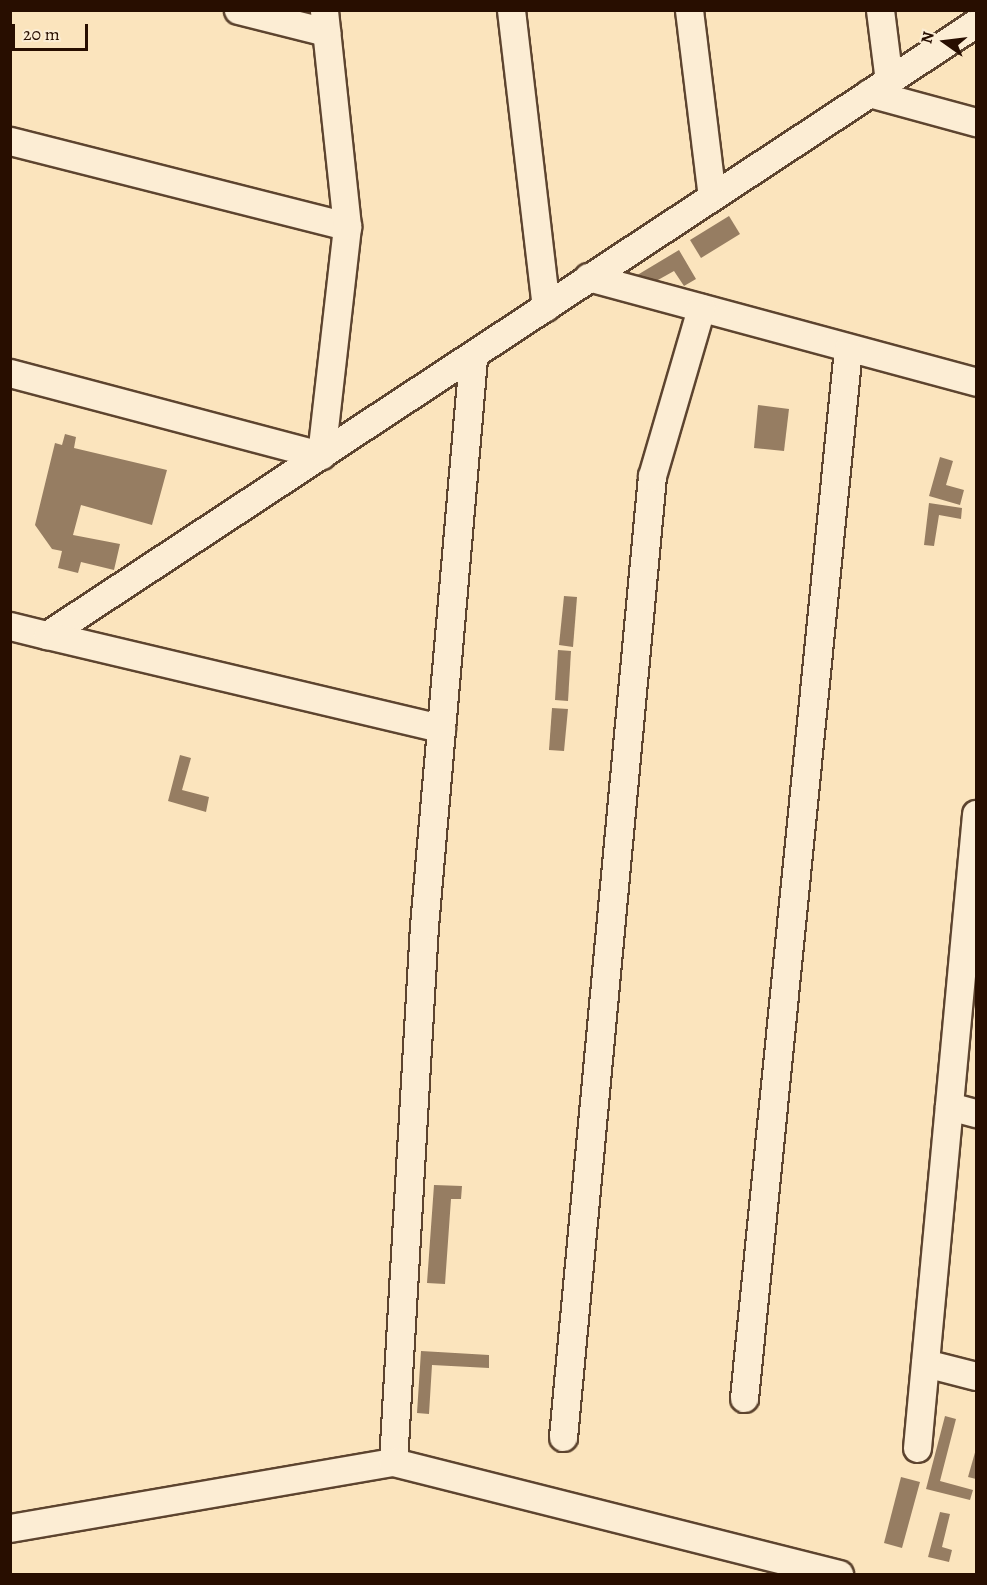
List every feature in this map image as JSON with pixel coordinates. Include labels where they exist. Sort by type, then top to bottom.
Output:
[{"type":"street","points":[[238,10],[325,21],[347,226],[321,455]]},
{"type":"street","points":[[511,10],[546,307]]},
{"type":"street","points":[[689,10],[712,196]]},
{"type":"street","points":[[879,87],[880,10]]},
{"type":"street","points":[[47,635],[473,358],[588,278],[976,23]]},
{"type":"street","points":[[879,87],[976,122]]},
{"type":"street","points":[[10,141],[347,226]]},
{"type":"street","points":[[588,278],[976,382]]},
{"type":"street","points":[[563,1437],[652,476],[701,308]]},
{"type":"street","points":[[744,1398],[848,348]]},
{"type":"street","points":[[393,1462],[424,926],[473,358]]},
{"type":"street","points":[[10,373],[321,455]]},
{"type":"street","points":[[10,626],[441,728]]},
{"type":"street","points":[[917,1448],[974,871],[976,814]]},
{"type":"street","points":[[949,1106],[976,1113]]},
{"type":"street","points":[[925,1363],[976,1376]]},
{"type":"street","points":[[10,1528],[393,1462],[840,1575]]},
{"type":"building","points":[[729,216],[740,234],[701,258],[690,240]]},
{"type":"building","points":[[679,250],[696,279],[684,286],[674,271],[649,285],[634,277]]},
{"type":"building","points":[[758,405],[789,409],[784,451],[754,448]]},
{"type":"building","points":[[65,434],[76,437],[74,448],[167,470],[152,525],[81,505],[73,535],[120,544],[114,570],[81,562],[78,573],[58,568],[62,551],[52,549],[35,525],[55,443],[62,445]]},
{"type":"building","points":[[940,457],[953,461],[946,485],[964,490],[960,505],[929,496]]},
{"type":"building","points":[[929,503],[962,508],[961,519],[939,515],[934,546],[924,545]]},
{"type":"building","points":[[564,596],[577,597],[573,647],[559,645]]},
{"type":"building","points":[[558,650],[571,651],[568,701],[555,700]]},
{"type":"building","points":[[552,708],[568,709],[564,751],[549,750]]},
{"type":"building","points":[[180,755],[191,758],[182,790],[209,797],[206,812],[168,801]]},
{"type":"building","points":[[434,1185],[462,1186],[461,1199],[451,1199],[445,1284],[427,1283]]},
{"type":"building","points":[[421,1351],[489,1355],[489,1368],[432,1365],[429,1414],[417,1413]]},
{"type":"building","points":[[945,1416],[956,1419],[940,1481],[973,1490],[970,1500],[926,1489]]},
{"type":"building","points":[[976,1449],[976,1479],[968,1477]]},
{"type":"building","points":[[901,1477],[920,1482],[902,1548],[884,1543]]},
{"type":"building","points":[[940,1512],[950,1514],[942,1547],[952,1550],[949,1562],[928,1557]]}]
